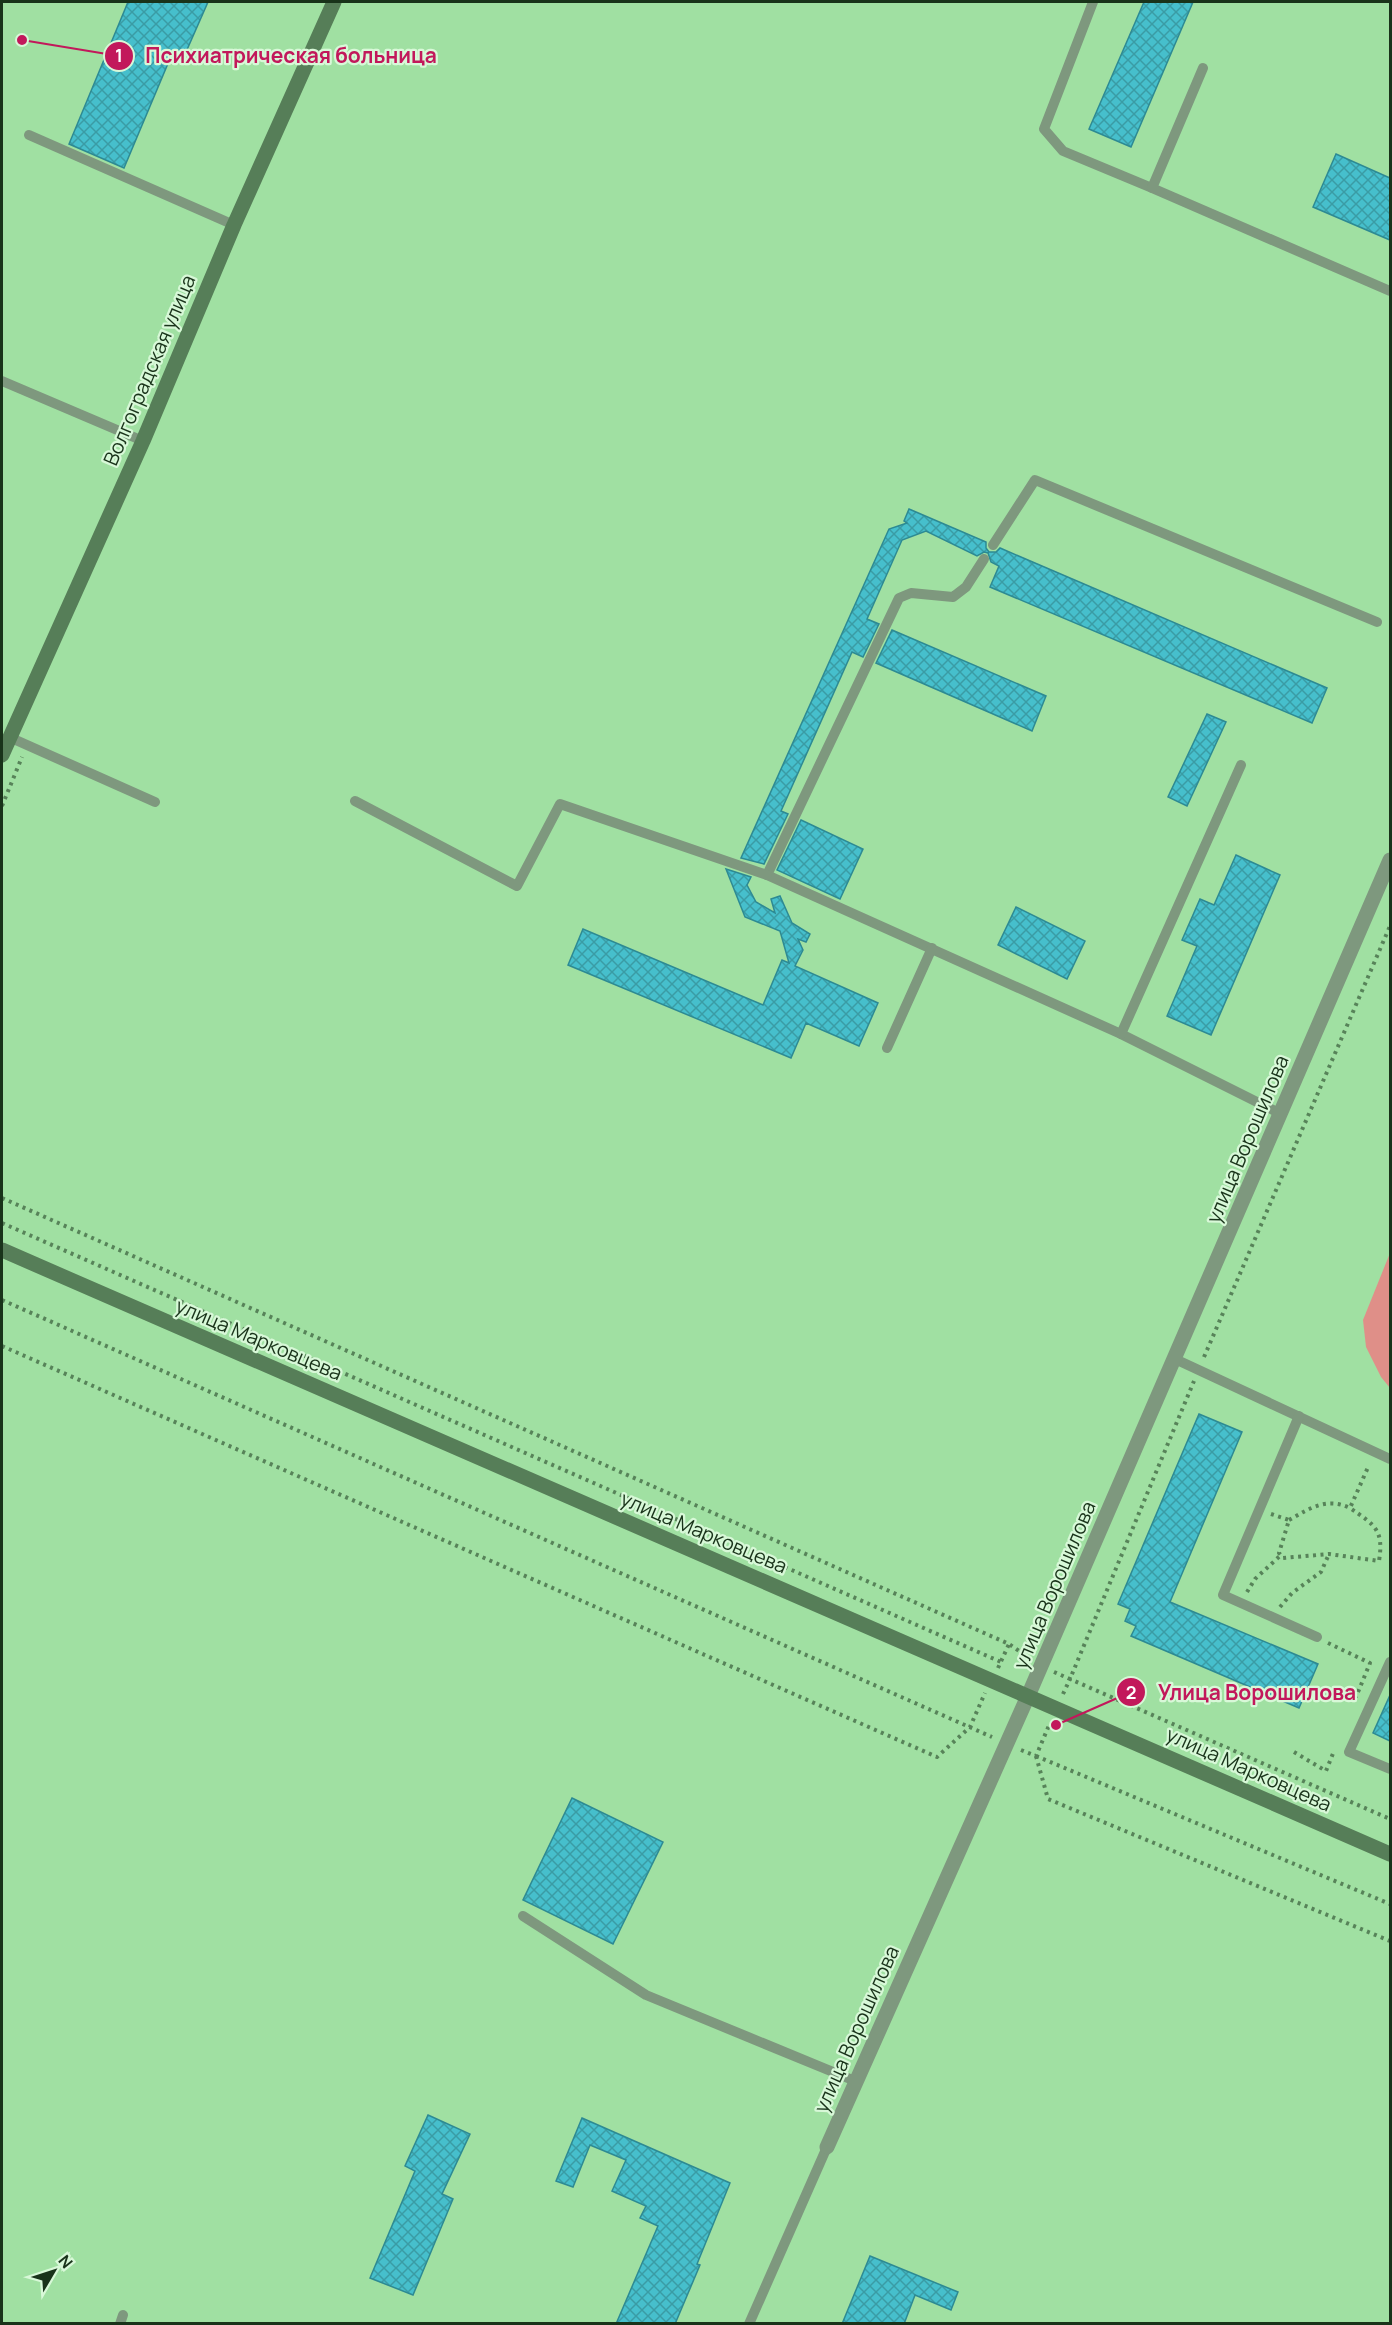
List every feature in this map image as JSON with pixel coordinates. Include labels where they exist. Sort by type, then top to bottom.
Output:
[{"type":"main road","name":"Волгоградская улица","points":[[2,754],[143,441],[234,225],[334,2]]},
{"type":"main road","name":"улица Марковцева","points":[[2,1250],[1390,1854]]},
{"type":"street","name":"улица Ворошилова","points":[[827,2147],[1028,1696],[1390,860]]},
{"type":"lane","points":[[1094,2],[1044,129],[1063,151],[1390,291]]},
{"type":"lane","points":[[1152,188],[1203,68]]},
{"type":"lane","points":[[29,135],[234,225]]},
{"type":"lane","points":[[2,381],[143,441]]},
{"type":"lane","points":[[993,545],[1035,480],[1377,622]]},
{"type":"lane","points":[[767,875],[899,598],[911,593],[953,597],[966,587],[984,559]]},
{"type":"lane","points":[[9,737],[155,802]]},
{"type":"lane","points":[[1121,1034],[1241,765]]},
{"type":"lane","points":[[355,801],[517,886],[560,804],[767,875],[1121,1034],[1281,1114]]},
{"type":"lane","points":[[887,1047],[932,948]]},
{"type":"lane","points":[[1175,1359],[1390,1459]]},
{"type":"lane","points":[[1299,1416],[1223,1595],[1317,1637]]},
{"type":"lane","points":[[1390,1662],[1349,1752],[1390,1769]]},
{"type":"lane","points":[[523,1916],[646,1995],[855,2081]]},
{"type":"lane","name":"улица Ворошилова","points":[[749,2324],[827,2147]]},
{"type":"path","points":[[1390,926],[1036,1756],[1048,1799],[1390,1941]]},
{"type":"path","points":[[2,1198],[1009,1644],[1041,1666],[1070,1679],[1390,1818]]},
{"type":"path","points":[[2,1223],[1001,1662]]},
{"type":"path","points":[[2,1300],[1006,1744],[1390,1904]]},
{"type":"path","points":[[2,1346],[937,1757],[970,1727]]},
{"type":"path","points":[[1350,1508],[1374,1451]]},
{"type":"path","points":[[1339,1503],[1350,1508],[1372,1523],[1382,1542],[1379,1561],[1329,1554],[1283,1558],[1279,1553],[1290,1520],[1317,1504],[1339,1503]]},
{"type":"path","points":[[1259,1510],[1290,1520]]},
{"type":"path","points":[[1270,1617],[1292,1593],[1321,1572],[1329,1554]]},
{"type":"path","points":[[1240,1604],[1255,1579],[1281,1555]]},
{"type":"path","points":[[1317,1637],[1370,1663],[1352,1706]]},
{"type":"path","points":[[1294,1752],[1326,1771],[1335,1749]]},
{"type":"shaded area","points":[[1390,1253],[1390,1388],[1381,1377],[1366,1347],[1363,1320]]},
{"type":"building","points":[[128,2],[208,2],[182,61],[172,54],[124,168],[69,144]]},
{"type":"building","points":[[1144,2],[1193,2],[1131,147],[1089,129]]},
{"type":"building","points":[[1336,154],[1390,178],[1390,240],[1313,207]]},
{"type":"building","points":[[909,509],[986,542],[989,552],[996,552],[1000,548],[1327,688],[1312,723],[990,587],[999,566],[991,562],[988,553],[984,552],[977,556],[926,531],[902,540],[867,619],[879,624],[863,657],[852,652],[781,811],[788,814],[764,864],[741,858],[889,529],[907,523],[904,521]]},
{"type":"building","points":[[892,630],[1046,696],[1032,731],[876,663]]},
{"type":"building","points":[[1207,714],[1226,722],[1187,806],[1168,797]]},
{"type":"building","points":[[801,820],[863,849],[840,899],[777,870]]},
{"type":"building","points":[[1236,855],[1280,875],[1211,1035],[1167,1016],[1197,946],[1182,940],[1200,899],[1214,905]]},
{"type":"building","points":[[726,869],[751,877],[747,885],[756,902],[775,913],[771,899],[780,896],[792,923],[810,934],[806,942],[798,939],[803,950],[795,966],[878,1003],[859,1046],[806,1023],[791,1058],[568,965],[583,929],[763,1005],[782,960],[789,963],[780,931],[745,917]]},
{"type":"building","points":[[1016,907],[1085,941],[1067,979],[998,945]]},
{"type":"building","points":[[1199,1414],[1242,1432],[1170,1602],[1318,1664],[1299,1708],[1131,1636],[1136,1626],[1125,1621],[1130,1609],[1118,1604]]},
{"type":"building","points":[[1390,1695],[1390,1741],[1373,1733]]},
{"type":"building","points":[[572,1798],[663,1842],[613,1944],[523,1900]]},
{"type":"building","points":[[428,2115],[470,2134],[442,2194],[453,2199],[413,2295],[370,2278],[415,2171],[405,2166]]},
{"type":"building","points":[[582,2118],[730,2183],[697,2264],[700,2265],[675,2324],[616,2324],[658,2226],[640,2218],[646,2206],[612,2191],[626,2160],[590,2145],[573,2187],[556,2181]]},
{"type":"building","points":[[870,2256],[958,2292],[951,2310],[915,2295],[904,2324],[842,2324]]},
{"type":"place","name":"Психиатрическая больница","points":[[22,40]]},
{"type":"place","name":"Улица Ворошилова","points":[[1056,1725]]}]
